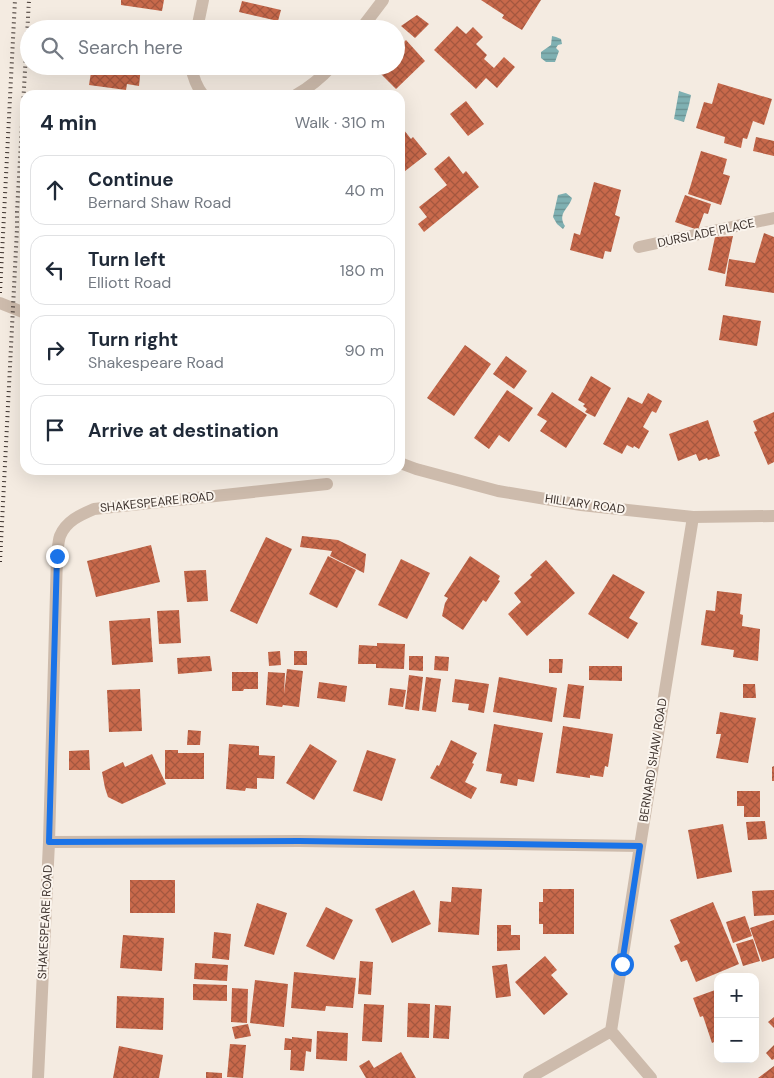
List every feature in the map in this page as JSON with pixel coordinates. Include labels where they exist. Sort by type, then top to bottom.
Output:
[{"type":"street","points":[[199,20],[203,0]]},
{"type":"street","points":[[368,20],[383,0]]},
{"type":"street","points":[[193,75],[199,90]]},
{"type":"street","points":[[304,90],[323,75]]},
{"type":"street","name":"DURSLADE PLACE","points":[[639,247],[774,218]]},
{"type":"street","points":[[0,303],[20,311]]},
{"type":"street","name":"HILLARY ROAD","points":[[405,465],[498,491],[581,505],[693,517],[774,516]]},
{"type":"street","name":"SHAKESPEARE ROAD","points":[[38,1078],[49,842],[57,556],[60,536],[67,524],[78,516],[94,509],[327,484]]},
{"type":"street","name":"BERNARD SHAW ROAD","points":[[611,1031],[693,517]]},
{"type":"street","points":[[49,842],[299,841],[640,846]]},
{"type":"street","points":[[529,1078],[611,1031],[651,1078]]},
{"type":"water","points":[[552,36],[561,39],[562,44],[556,48],[559,51],[555,62],[546,62],[541,58],[541,52],[551,45]]},
{"type":"water","points":[[679,91],[691,95],[684,122],[674,119]]},
{"type":"water","points":[[566,193],[572,198],[563,214],[562,218],[565,226],[563,229],[553,217],[558,195]]},
{"type":"building","points":[[121,0],[164,0],[162,11],[121,5]]},
{"type":"building","points":[[481,0],[541,0],[522,30],[502,18],[504,15]]},
{"type":"building","points":[[242,1],[281,10],[278,20],[239,12]]},
{"type":"building","points":[[417,15],[429,24],[415,38],[405,29],[405,23]]},
{"type":"building","points":[[457,26],[466,34],[473,27],[483,37],[476,44],[487,55],[484,59],[494,68],[504,57],[515,67],[497,88],[486,78],[476,89],[434,50]]},
{"type":"building","points":[[405,41],[425,61],[396,89],[382,75],[405,75]]},
{"type":"building","points":[[91,75],[140,75],[139,86],[127,84],[126,90],[89,85]]},
{"type":"building","points":[[718,83],[772,99],[764,125],[753,121],[747,139],[743,138],[741,148],[724,143],[725,137],[696,128],[704,102],[712,104]]},
{"type":"building","points":[[466,101],[484,124],[468,136],[450,114]]},
{"type":"building","points":[[405,131],[411,139],[413,137],[427,154],[405,171]]},
{"type":"building","points":[[756,137],[774,141],[774,156],[753,151]]},
{"type":"building","points":[[701,151],[727,159],[723,174],[730,176],[721,205],[688,194]]},
{"type":"building","points":[[449,156],[463,174],[466,171],[479,187],[424,232],[418,224],[427,217],[419,207],[447,185],[434,169]]},
{"type":"building","points":[[594,182],[621,190],[615,215],[620,217],[611,252],[605,251],[603,259],[570,250],[574,233],[580,235]]},
{"type":"building","points":[[685,195],[711,204],[708,214],[704,213],[698,230],[675,222]]},
{"type":"building","points":[[764,233],[774,237],[774,293],[725,286],[729,259],[755,263]]},
{"type":"building","points":[[733,236],[725,274],[708,270],[715,237]]},
{"type":"building","points":[[723,315],[761,321],[757,346],[719,340]]},
{"type":"building","points":[[465,345],[491,364],[454,416],[427,398]]},
{"type":"building","points":[[506,356],[527,371],[514,389],[493,374]]},
{"type":"building","points":[[591,376],[611,388],[595,417],[585,412],[587,409],[583,406],[585,404],[578,400]]},
{"type":"building","points":[[507,390],[533,408],[509,442],[499,435],[489,449],[474,438]]},
{"type":"building","points":[[552,392],[587,415],[566,448],[540,431],[547,421],[537,415]]},
{"type":"building","points":[[648,393],[662,401],[656,413],[652,411],[643,427],[649,431],[639,449],[627,445],[622,454],[603,444],[628,397],[642,404]]},
{"type":"building","points":[[774,412],[774,462],[768,465],[754,432],[757,431],[753,421]]},
{"type":"building","points":[[708,420],[720,456],[699,461],[696,454],[678,461],[669,434]]},
{"type":"building","points":[[302,536],[338,540],[366,554],[364,573],[330,556],[332,551],[300,547]]},
{"type":"building","points":[[266,537],[292,549],[257,624],[230,611]]},
{"type":"building","points":[[151,545],[160,582],[96,597],[87,561]]},
{"type":"building","points":[[328,556],[356,570],[337,608],[309,594]]},
{"type":"building","points":[[470,556],[500,576],[498,580],[500,581],[486,602],[483,600],[463,630],[442,616],[448,598],[444,596]]},
{"type":"building","points":[[401,559],[430,573],[407,619],[378,605]]},
{"type":"building","points":[[546,560],[575,593],[527,636],[508,614],[521,602],[514,593],[532,577],[530,575]]},
{"type":"building","points":[[206,570],[208,601],[187,602],[184,571]]},
{"type":"building","points":[[613,574],[645,592],[629,618],[638,623],[628,639],[588,614]]},
{"type":"building","points":[[717,591],[742,594],[740,614],[743,615],[742,626],[760,629],[758,661],[733,657],[734,650],[701,645],[706,610],[715,611]]},
{"type":"building","points":[[179,610],[181,643],[159,644],[157,611]]},
{"type":"building","points":[[150,618],[153,662],[112,665],[109,621]]},
{"type":"building","points":[[377,643],[405,644],[404,669],[376,668],[376,664],[358,664],[359,645],[377,646]]},
{"type":"building","points":[[280,651],[281,665],[269,666],[268,652]]},
{"type":"building","points":[[294,651],[307,651],[307,665],[294,665]]},
{"type":"building","points":[[210,656],[212,671],[178,674],[177,658]]},
{"type":"building","points":[[409,656],[423,656],[423,671],[409,670]]},
{"type":"building","points":[[435,656],[449,657],[448,671],[434,670]]},
{"type":"building","points":[[549,659],[563,659],[562,673],[549,673]]},
{"type":"building","points":[[589,666],[622,666],[622,681],[589,680]]},
{"type":"building","points":[[287,669],[303,671],[299,707],[266,705],[268,672],[285,673],[284,694]]},
{"type":"building","points":[[232,672],[258,672],[258,689],[232,691]]},
{"type":"building","points":[[409,675],[423,677],[419,711],[405,709]]},
{"type":"building","points":[[426,677],[441,679],[436,712],[422,710]]},
{"type":"building","points":[[499,677],[557,688],[552,722],[493,712]]},
{"type":"building","points":[[455,679],[489,684],[484,713],[468,710],[469,704],[452,702]]},
{"type":"building","points":[[319,682],[347,686],[345,702],[317,698]]},
{"type":"building","points":[[568,684],[584,686],[580,719],[563,717]]},
{"type":"building","points":[[743,684],[755,684],[756,698],[743,698]]},
{"type":"building","points":[[390,688],[406,690],[403,707],[388,705]]},
{"type":"building","points":[[140,689],[142,731],[109,732],[107,690]]},
{"type":"building","points":[[720,712],[756,718],[748,763],[716,758],[721,734],[716,734]]},
{"type":"building","points":[[494,724],[543,733],[534,782],[518,779],[517,786],[500,783],[502,774],[486,771]]},
{"type":"building","points":[[563,726],[613,734],[608,767],[605,766],[603,777],[590,775],[590,778],[556,773]]},
{"type":"building","points":[[188,730],[201,731],[200,745],[187,745]]},
{"type":"building","points":[[451,740],[477,753],[465,782],[477,788],[471,799],[430,778],[437,765],[439,766]]},
{"type":"building","points":[[229,744],[259,746],[259,755],[275,756],[274,779],[257,778],[257,789],[246,788],[245,791],[226,789]]},
{"type":"building","points":[[310,744],[337,761],[314,800],[286,783]]},
{"type":"building","points":[[89,750],[90,770],[69,770],[69,751]]},
{"type":"building","points":[[165,750],[178,750],[178,753],[204,753],[204,779],[165,779]]},
{"type":"building","points":[[367,750],[396,759],[382,801],[353,791]]},
{"type":"building","points":[[152,754],[166,784],[122,804],[108,797],[102,772],[123,762],[125,767]]},
{"type":"building","points":[[774,766],[774,781],[772,781],[772,767]]},
{"type":"building","points":[[737,791],[760,791],[760,817],[744,817],[744,806],[737,806]]},
{"type":"building","points":[[765,821],[767,839],[748,840],[746,822]]},
{"type":"building","points":[[723,824],[732,872],[697,879],[688,830]]},
{"type":"building","points":[[130,880],[175,880],[175,913],[130,913]]},
{"type":"building","points":[[452,887],[482,889],[479,935],[438,932],[440,901],[451,902]]},
{"type":"building","points":[[543,889],[574,889],[574,934],[543,934],[543,924],[539,924],[539,902],[543,902]]},
{"type":"building","points":[[414,890],[431,924],[392,943],[375,909]]},
{"type":"building","points":[[774,890],[774,915],[754,916],[752,891]]},
{"type":"building","points":[[713,902],[739,964],[696,982],[687,960],[681,962],[674,946],[680,943],[670,920]]},
{"type":"building","points":[[257,903],[287,913],[274,955],[244,946]]},
{"type":"building","points":[[326,907],[353,920],[334,960],[306,946]]},
{"type":"building","points":[[745,916],[752,936],[733,943],[726,922]]},
{"type":"building","points":[[774,920],[774,958],[762,962],[750,928]]},
{"type":"building","points":[[497,925],[511,925],[511,935],[520,935],[520,950],[497,951]]},
{"type":"building","points":[[214,932],[231,934],[229,960],[212,958]]},
{"type":"building","points":[[123,935],[164,938],[162,971],[120,968]]},
{"type":"building","points":[[753,939],[760,961],[743,966],[736,944]]},
{"type":"building","points":[[545,956],[557,970],[551,975],[568,994],[544,1015],[515,982]]},
{"type":"building","points":[[360,961],[373,962],[371,995],[358,994]]},
{"type":"building","points":[[195,963],[228,965],[227,981],[194,979]]},
{"type":"building","points":[[507,964],[511,996],[496,998],[492,966]]},
{"type":"building","points":[[294,972],[356,978],[353,1008],[326,1006],[325,1011],[291,1008]]},
{"type":"building","points":[[255,980],[288,984],[284,1027],[250,1023]]},
{"type":"building","points":[[193,984],[227,985],[227,1001],[193,1000]]},
{"type":"building","points":[[232,988],[248,989],[247,1023],[231,1022]]},
{"type":"building","points":[[714,990],[714,1042],[712,1043],[703,1016],[700,1017],[693,998]]},
{"type":"building","points":[[117,996],[164,998],[163,1030],[116,1028]]},
{"type":"building","points":[[408,1003],[430,1004],[429,1038],[407,1037]]},
{"type":"building","points":[[364,1004],[384,1005],[382,1042],[362,1041]]},
{"type":"building","points":[[435,1005],[451,1006],[449,1039],[433,1038]]},
{"type":"building","points":[[774,1017],[774,1028],[768,1022]]},
{"type":"building","points":[[248,1024],[251,1036],[235,1039],[232,1027]]},
{"type":"building","points":[[317,1031],[348,1033],[347,1061],[316,1059]]},
{"type":"building","points":[[292,1037],[312,1039],[311,1052],[306,1051],[304,1071],[290,1070],[291,1050],[284,1050],[285,1038],[292,1039]]},
{"type":"building","points":[[230,1044],[246,1045],[243,1078],[227,1077]]},
{"type":"building","points":[[774,1045],[774,1059],[772,1060],[766,1053]]},
{"type":"building","points":[[119,1046],[163,1055],[159,1078],[113,1078]]},
{"type":"building","points":[[401,1052],[416,1078],[366,1078],[359,1066],[369,1060],[374,1068]]},
{"type":"building","points":[[774,1066],[774,1078],[758,1078]]},
{"type":"building","points":[[206,1072],[222,1073],[222,1078],[206,1078]]},
{"type":"railway","points":[[0,293],[15,0]]},
{"type":"railway","points":[[28,20],[29,0]]},
{"type":"railway","points":[[24,90],[25,75]]},
{"type":"railway","points":[[0,562],[20,159]]},
{"type":"route","points":[[57,556],[49,842],[299,841],[640,846],[622,964]]}]
